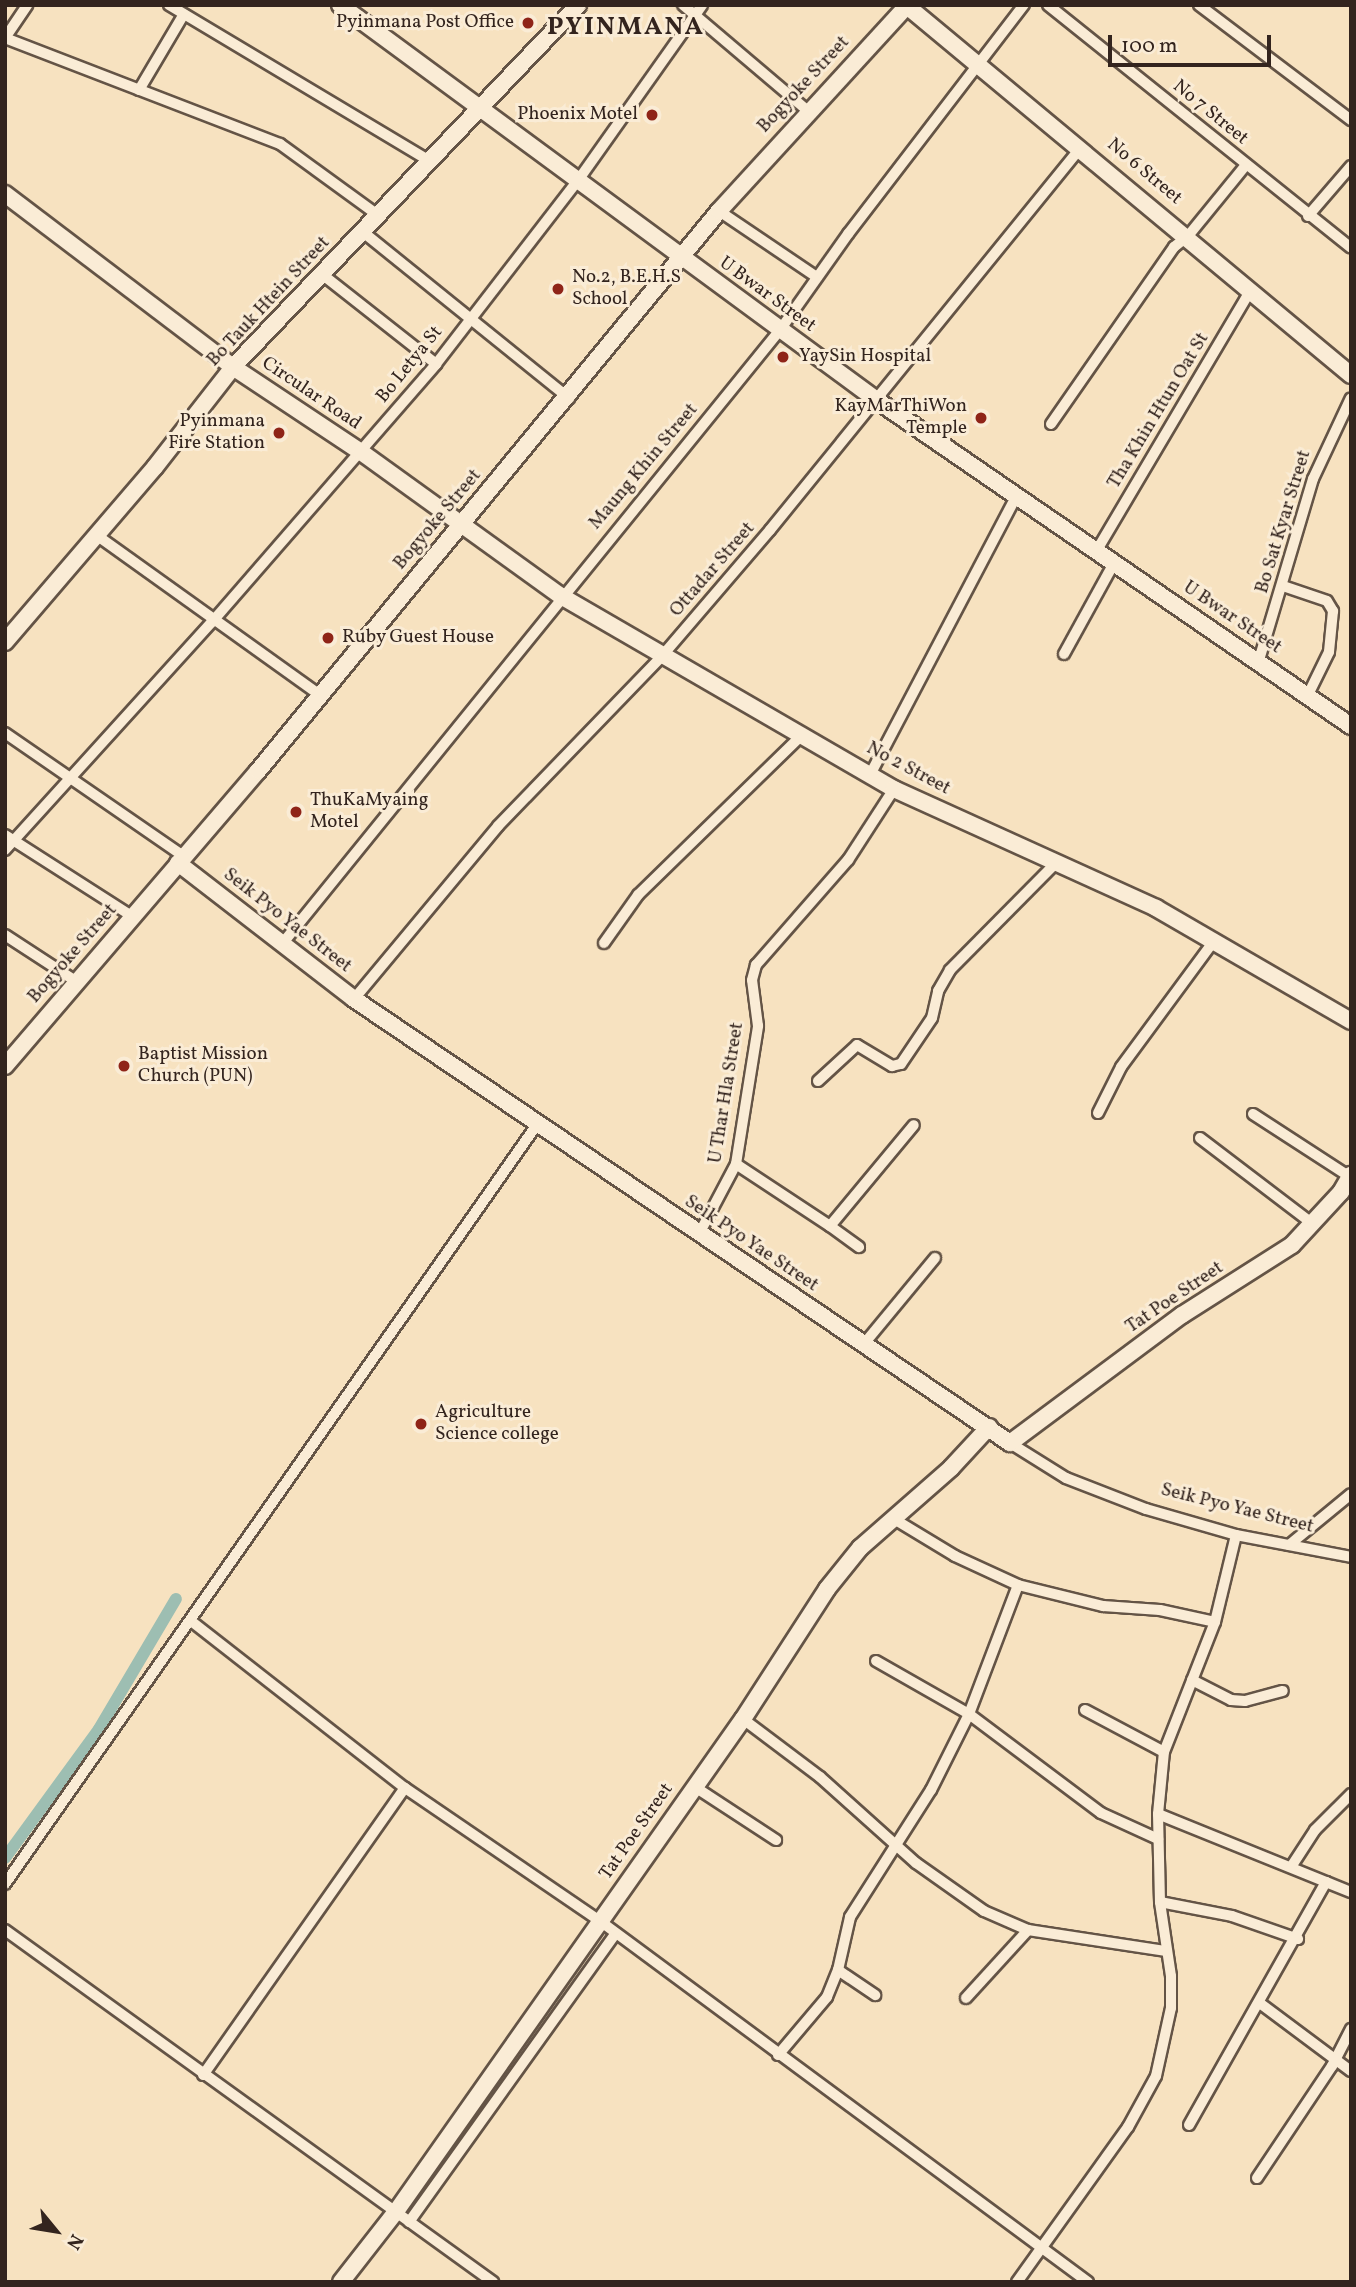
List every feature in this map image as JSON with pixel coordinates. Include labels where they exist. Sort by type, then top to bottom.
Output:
[{"type":"street","points":[[27,5],[5,38],[139,90],[210,113],[280,144],[379,216]]},
{"type":"street","points":[[169,5],[431,162]]},
{"type":"street","name":"U Bwar Street","points":[[340,5],[579,179],[681,258],[1015,499],[1097,550],[1351,726]]},
{"type":"street","name":"Bo Tauk Htein Street","points":[[5,642],[155,467],[233,367],[483,108],[578,5]]},
{"type":"street","points":[[683,5],[807,110]]},
{"type":"street","name":"Bo Letya St","points":[[5,850],[9,838],[68,779],[212,622],[436,364],[579,179],[702,5]]},
{"type":"street","name":"Maung Khin Street","points":[[282,944],[561,596],[780,330],[978,62],[1024,5]]},
{"type":"street","name":"No 7 Street","points":[[1048,5],[1351,248]]},
{"type":"street","points":[[1199,5],[1351,120]]},
{"type":"street","name":"No 6 Street","points":[[907,6],[1081,147],[1351,375]]},
{"type":"street","name":"Bogyoke Street","points":[[5,1066],[569,398],[719,211],[807,110],[907,6]]},
{"type":"street","points":[[139,90],[184,14]]},
{"type":"street","name":"Ottadar Street","points":[[354,999],[498,827],[662,656],[878,401],[1081,147]]},
{"type":"street","points":[[1051,424],[1174,247],[1188,236],[1246,165]]},
{"type":"street","points":[[1308,216],[1351,166]]},
{"type":"street","name":"Circular Road","points":[[5,194],[233,367],[361,452],[461,526]]},
{"type":"street","points":[[719,211],[817,277]]},
{"type":"street","points":[[363,232],[569,398]]},
{"type":"street","points":[[323,275],[436,364]]},
{"type":"street","name":"Tha Khin Htun Oat St","points":[[1097,550],[1251,290]]},
{"type":"street","name":"Bo Sat Kyar Street","points":[[1259,660],[1313,479],[1351,398]]},
{"type":"street","points":[[870,773],[1015,499]]},
{"type":"street","name":"No 2 Street","points":[[461,526],[561,596],[800,737],[870,773],[894,789],[1054,865],[1156,908],[1351,1021]]},
{"type":"street","points":[[95,534],[212,622],[320,695]]},
{"type":"street","points":[[1064,654],[1114,563]]},
{"type":"street","points":[[1283,586],[1327,601],[1333,611],[1329,652],[1307,697]]},
{"type":"street","points":[[5,733],[181,860]]},
{"type":"street","points":[[604,943],[638,895],[800,737]]},
{"type":"street","name":"U Thar Hla Street","points":[[699,1234],[737,1164],[758,1026],[752,980],[756,965],[848,860],[894,789]]},
{"type":"street","points":[[9,838],[133,917]]},
{"type":"street","name":"Seik Pyo Yae Street","points":[[181,860],[282,944],[354,999],[863,1345],[1066,1478],[1146,1509],[1236,1535],[1351,1557]]},
{"type":"street","points":[[818,1081],[857,1045],[892,1066],[901,1064],[932,1018],[938,991],[950,971],[1054,865]]},
{"type":"street","points":[[5,935],[77,982]]},
{"type":"street","points":[[1098,1113],[1121,1068],[1214,941]]},
{"type":"street","points":[[1253,1114],[1350,1176]]},
{"type":"street","points":[[5,1884],[538,1123]]},
{"type":"street","points":[[830,1226],[914,1125]]},
{"type":"street","points":[[1199,1138],[1313,1224]]},
{"type":"street","points":[[737,1164],[859,1247]]},
{"type":"street","name":"Tat Poe Street","points":[[1010,1443],[1182,1315],[1292,1245],[1313,1224],[1350,1176]]},
{"type":"street","points":[[863,1345],[935,1258]]},
{"type":"street","name":"Tat Poe Street","points":[[341,2282],[396,2213],[743,1719],[827,1589],[860,1548],[951,1468],[989,1426]]},
{"type":"street","points":[[1289,1545],[1351,1494]]},
{"type":"street","points":[[894,1520],[955,1556],[1018,1585],[1103,1606],[1160,1610],[1215,1622]]},
{"type":"street","points":[[1017,2282],[1128,2127],[1156,2076],[1171,2008],[1160,1902],[1158,1839],[1164,1752],[1215,1622],[1236,1535]]},
{"type":"street","points":[[778,2055],[827,1997],[838,1970],[850,1917],[894,1842],[930,1790],[970,1714],[1018,1585]]},
{"type":"street","points":[[191,1621],[405,1788],[600,1921],[1088,2282]]},
{"type":"street","points":[[876,1661],[970,1714],[1101,1813],[1158,1839]]},
{"type":"street","points":[[1192,1680],[1231,1700],[1245,1701],[1283,1691]]},
{"type":"street","points":[[1085,1710],[1164,1752]]},
{"type":"street","points":[[743,1719],[820,1777],[894,1842],[984,1911],[1028,1930],[1166,1951]]},
{"type":"street","points":[[695,1787],[776,1840]]},
{"type":"street","points":[[203,2075],[405,1788]]},
{"type":"street","points":[[1291,1867],[1315,1830],[1351,1794]]},
{"type":"street","points":[[1158,1814],[1351,1892]]},
{"type":"street","points":[[1189,2125],[1298,1939],[1326,1882]]},
{"type":"street","points":[[1160,1902],[1232,1916],[1298,1939]]},
{"type":"street","points":[[5,1930],[493,2282]]},
{"type":"street","points":[[966,1998],[1028,1930]]},
{"type":"street","points":[[409,2222],[615,1933]]},
{"type":"street","points":[[838,1970],[876,1995]]},
{"type":"street","points":[[1261,2004],[1351,2071]]},
{"type":"street","points":[[1257,2178],[1351,2029]]},
{"type":"waterway","points":[[5,1858],[99,1729],[176,1599]]},
{"type":"place","name":"Pyinmana Post Office","points":[[528,23]]},
{"type":"place","name":"Phoenix Motel","points":[[652,115]]},
{"type":"place","name":"No.2, B.E.H.S School","points":[[558,289]]},
{"type":"place","name":"YaySin Hospital","points":[[783,357]]},
{"type":"place","name":"KayMarThiWon Temple","points":[[981,418]]},
{"type":"place","name":"Pyinmana Fire Station","points":[[279,433]]},
{"type":"place","name":"Ruby Guest House","points":[[328,638]]},
{"type":"place","name":"ThuKaMyaing Motel","points":[[296,812]]},
{"type":"place","name":"Baptist Mission Church (PUN)","points":[[124,1066]]},
{"type":"place","name":"Agriculture Science college","points":[[421,1424]]},
{"type":"district","name":"PYINMANA","points":[[626,28]]}]
